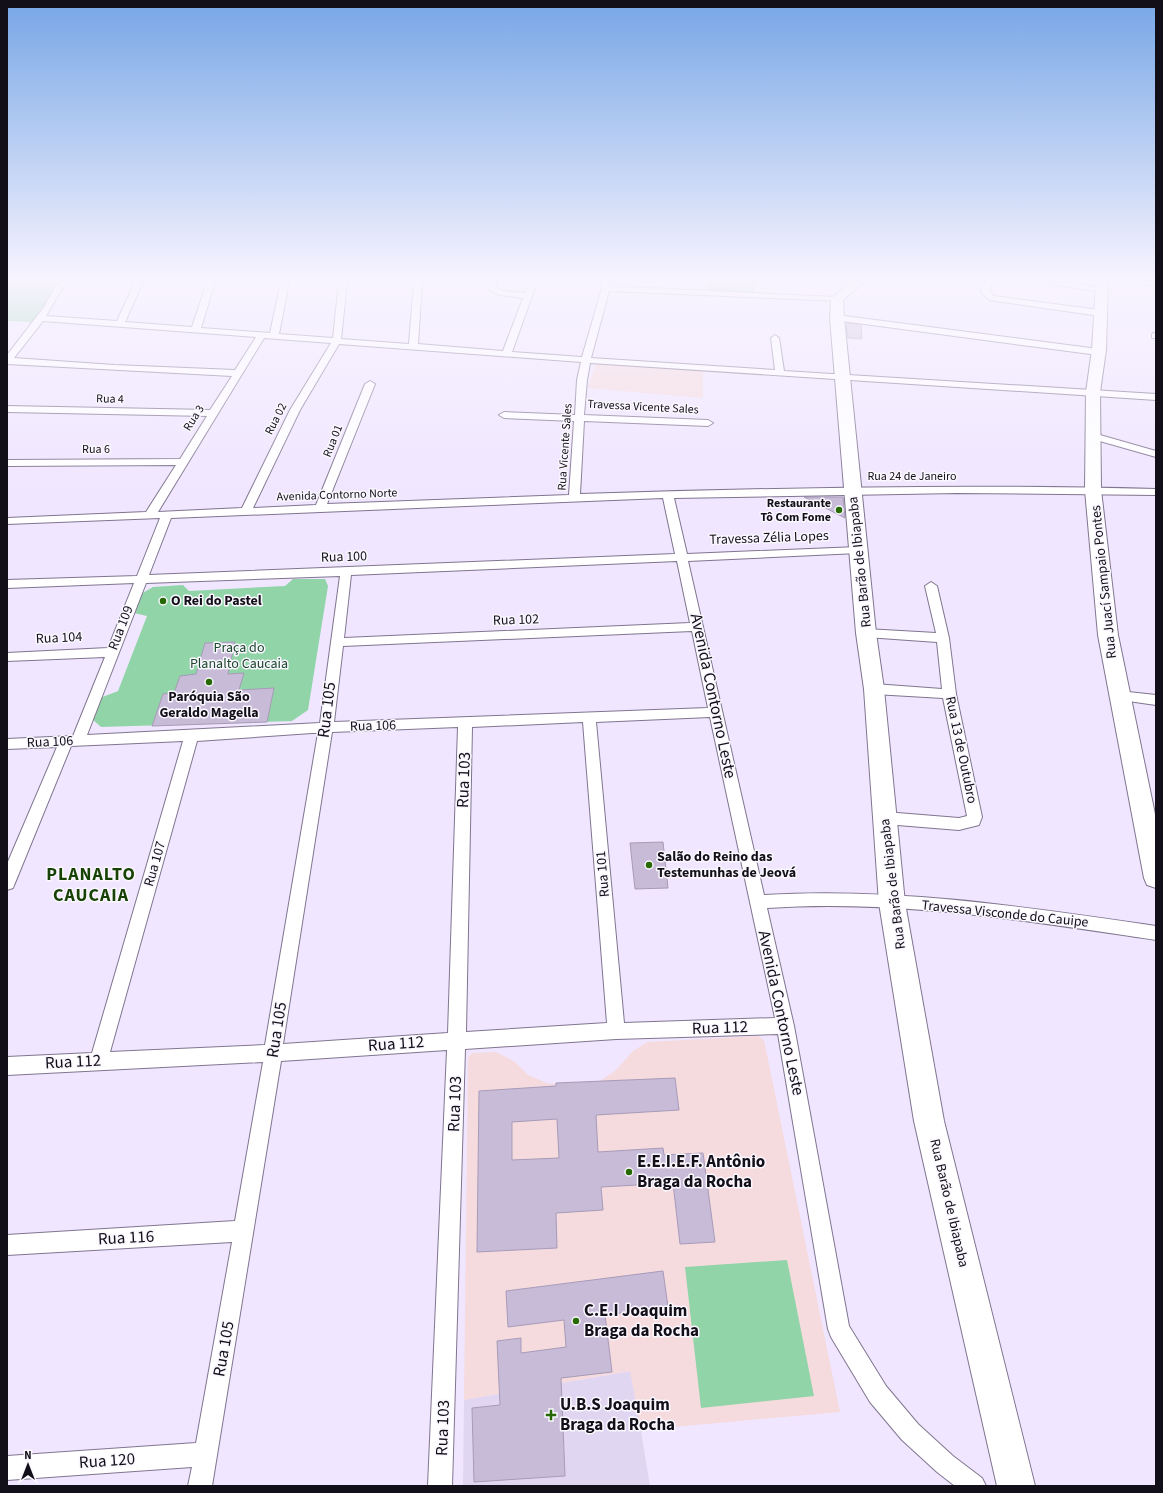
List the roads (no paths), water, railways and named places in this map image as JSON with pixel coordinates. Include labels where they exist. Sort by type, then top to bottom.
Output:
[{"type":"main road","name":"Rua Barão de Ibiapaba","points":[[841,352],[866,633],[874,689],[892,903],[929,1121],[1016,1486]]},
{"type":"main road","name":"Rua Juací Sampaio Pontes","points":[[1098,352],[1093,392],[1094,490],[1108,635],[1156,878]]},
{"type":"street","points":[[7,360],[14,352]]},
{"type":"street","name":"Rua 3","points":[[150,515],[251,352]]},
{"type":"street","name":"Rua 02","points":[[245,512],[295,410],[329,352]]},
{"type":"street","points":[[489,352],[780,374],[1156,397]]},
{"type":"street","name":"Rua Vicente Sales","points":[[574,498],[581,393],[588,352]]},
{"type":"street","points":[[777,352],[780,374]]},
{"type":"street","points":[[7,360],[114,368],[236,374]]},
{"type":"street","name":"Rua 01","points":[[320,509],[370,384]]},
{"type":"street","name":"Rua 4","points":[[7,409],[212,413]]},
{"type":"street","name":"Travessa Vicente Sales","points":[[504,415],[708,423]]},
{"type":"street","points":[[1093,436],[1156,454]]},
{"type":"street","name":"Rua 6","points":[[9,463],[183,462]]},
{"type":"street","name":"Rua 24 de Janeiro","points":[[668,495],[853,489],[1094,490],[1156,492]]},
{"type":"street","name":"Avenida Contorno Norte","points":[[7,521],[150,515],[166,516],[668,495]]},
{"type":"street","name":"Avenida Contorno Leste","points":[[668,495],[786,1026],[840,1329],[878,1394],[916,1437],[945,1464],[974,1486]]},
{"type":"street","name":"Rua 109","points":[[7,883],[112,652],[140,578],[166,516]]},
{"type":"street","name":"Travessa Zélia Lopes","points":[[682,557],[858,550]]},
{"type":"street","name":"Rua 100","points":[[7,584],[140,578],[346,572],[682,557]]},
{"type":"street","name":"Rua 105","points":[[200,1486],[244,1231],[326,728],[346,572]]},
{"type":"street","name":"Rua 13 de Outubro","points":[[885,818],[959,824],[974,821],[975,817],[949,694],[943,638],[932,586]]},
{"type":"street","name":"Rua 102","points":[[336,642],[698,627]]},
{"type":"street","points":[[866,633],[943,638]]},
{"type":"street","name":"Rua 104","points":[[7,657],[112,652]]},
{"type":"street","points":[[874,689],[949,694]]},
{"type":"street","points":[[1119,696],[1156,700]]},
{"type":"street","name":"Rua 106","points":[[7,744],[191,736],[326,728],[716,712]]},
{"type":"street","name":"Rua 101","points":[[589,718],[616,1031]]},
{"type":"street","name":"Rua 103","points":[[440,1486],[466,722]]},
{"type":"street","name":"Rua 107","points":[[99,1061],[191,736]]},
{"type":"street","name":"Travessa Visconde do Cauipe","points":[[758,902],[823,899],[892,903],[1016,913],[1156,933]]},
{"type":"street","name":"Rua 112","points":[[7,1066],[273,1053],[456,1040],[616,1031],[786,1026]]},
{"type":"street","name":"Rua 116","points":[[7,1245],[244,1231]]},
{"type":"street","name":"Rua 120","points":[[7,1468],[206,1454]]},
{"type":"place","name":"Restaurante Tô Com Fome","points":[[839,510]]},
{"type":"place","name":"O Rei do Pastel","points":[[163,601]]},
{"type":"place","name":"Paróquia São Geraldo Magella","points":[[209,682]]},
{"type":"place","name":"Salão do Reino das Testemunhas de Jeová","points":[[649,865]]},
{"type":"place","name":"E.E.I.E.F. Antônio Braga da Rocha","points":[[629,1172]]},
{"type":"place","name":"C.E.I Joaquim Braga da Rocha","points":[[576,1321]]},
{"type":"place","name":"U.B.S Joaquim Braga da Rocha","points":[[551,1415]]},
{"type":"district","name":"PLANALTO CAUCAIA","points":[[91,884]]},
{"type":"park label","name":"Praça do Planalto Caucaia","points":[[239,656]]}]
